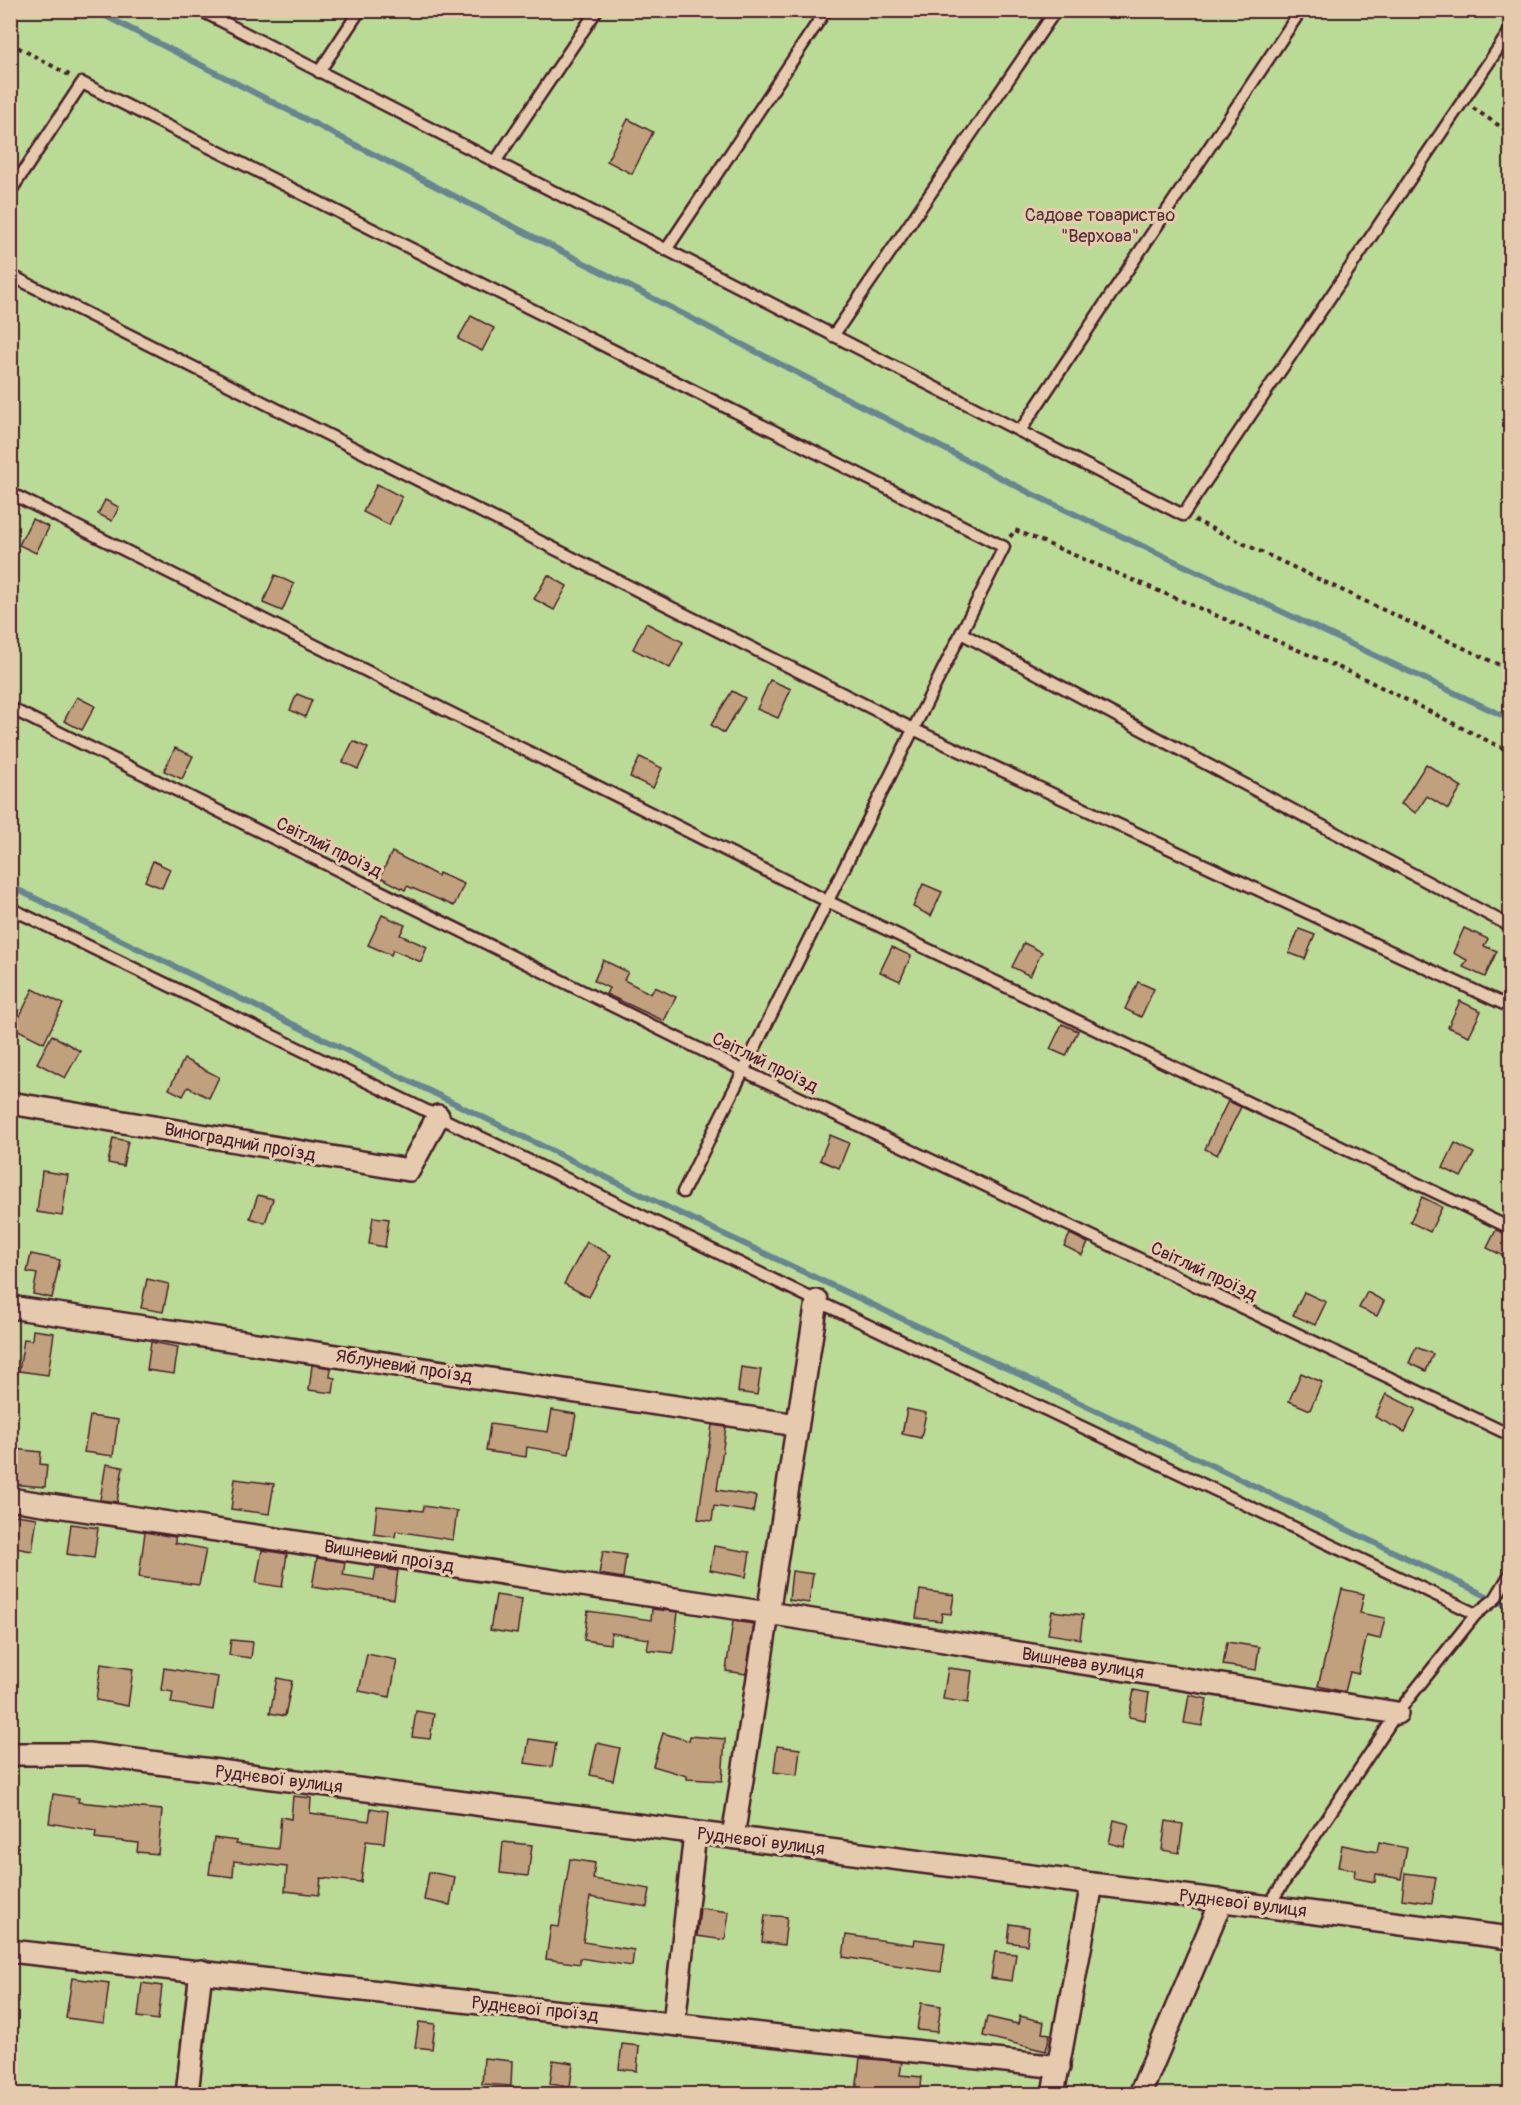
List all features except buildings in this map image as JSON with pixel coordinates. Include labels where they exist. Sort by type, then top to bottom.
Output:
[{"type":"street","name":"Виноградний проїзд","points":[[10,1103],[409,1170],[438,1116]]},
{"type":"street","points":[[733,1837],[817,1301]]},
{"type":"street","name":"Яблуневий проїзд","points":[[10,1307],[798,1425]]},
{"type":"street","name":"Вишневий проїзд","points":[[10,1499],[768,1613]]},
{"type":"street","name":"Вишнева вулиця","points":[[768,1613],[1397,1713]]},
{"type":"street","name":"Руднєвої вулиця","points":[[10,1754],[88,1754],[1510,1938]]},
{"type":"street","points":[[674,2024],[695,1833]]},
{"type":"street","points":[[1053,2094],[1092,1884]]},
{"type":"street","points":[[1140,2094],[1222,1900]]},
{"type":"street","name":"Руднєвої проїзд","points":[[10,1951],[1059,2067]]},
{"type":"street","points":[[187,2094],[201,1971]]},
{"type":"lane","points":[[200,10],[1183,515],[1510,31]]},
{"type":"lane","points":[[320,72],[360,10]]},
{"type":"lane","points":[[495,162],[597,10]]},
{"type":"lane","points":[[666,250],[826,10]]},
{"type":"lane","points":[[833,336],[1056,10]]},
{"type":"lane","points":[[1020,431],[1301,10]]},
{"type":"lane","points":[[10,192],[82,83],[1004,547],[683,1192]]},
{"type":"lane","points":[[10,275],[913,729],[1510,1007]]},
{"type":"lane","points":[[10,493],[826,902],[1510,1228]]},
{"type":"lane","points":[[961,633],[1510,926]]},
{"type":"lane","name":"Світлий проїзд","points":[[10,708],[742,1070],[1510,1435]]},
{"type":"lane","points":[[10,908],[817,1301],[1476,1614]]},
{"type":"lane","points":[[1268,1906],[1397,1713],[1476,1614],[1495,1599],[1510,1574]]},
{"type":"path","points":[[10,43],[82,83]]},
{"type":"path","points":[[1463,101],[1510,133]]},
{"type":"path","points":[[1183,515],[1510,670]]},
{"type":"path","points":[[1004,547],[1014,530],[1359,676],[1510,752]]},
{"type":"green space","name":"Садове товариство \"Верхова\"","points":[[11,11],[1510,11],[1510,2094],[11,2094]]},
{"type":"waterway","points":[[94,10],[1032,494],[1510,719]]},
{"type":"waterway","points":[[10,886],[675,1211],[1510,1607]]}]
